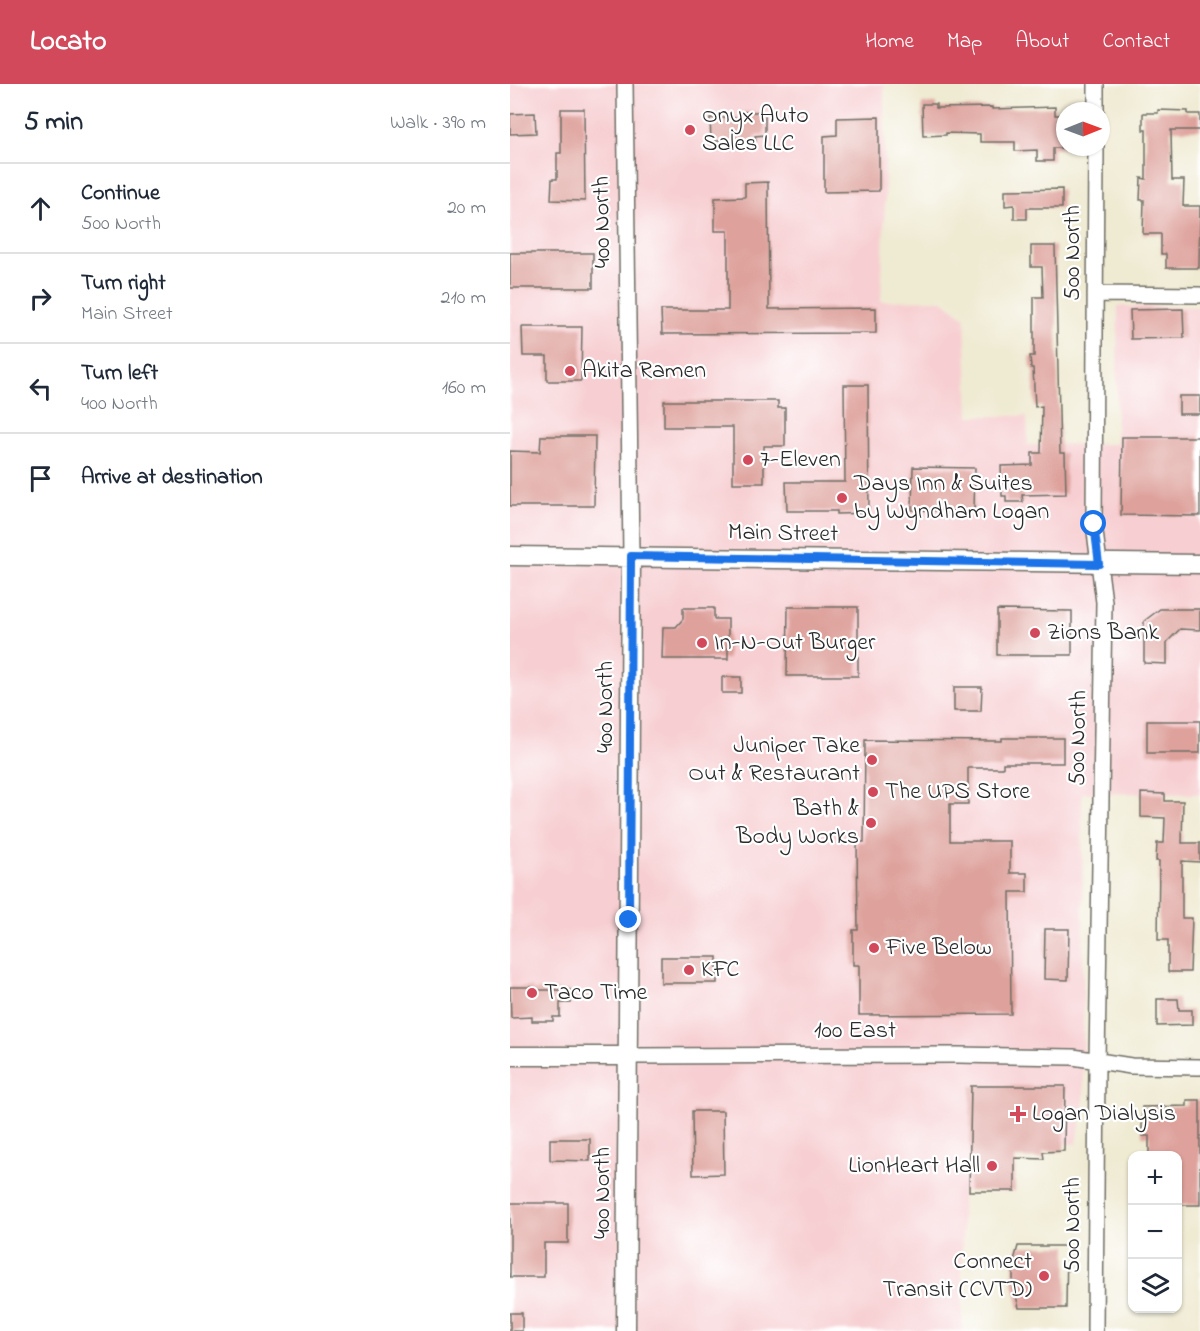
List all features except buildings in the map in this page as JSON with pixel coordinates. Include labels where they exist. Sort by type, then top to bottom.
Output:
[{"type":"main road","name":"Main Street","points":[[510,556],[1200,564]]},
{"type":"main road","name":"400 North","points":[[626,1331],[631,556]]},
{"type":"main road","name":"100 East","points":[[510,1056],[628,1056]]},
{"type":"street","name":"400 North","points":[[625,84],[631,556]]},
{"type":"street","points":[[1096,84],[1096,102]]},
{"type":"street","name":"500 North","points":[[1095,1331],[1104,602],[1094,524],[1096,156]]},
{"type":"street","points":[[1095,294],[1200,295]]},
{"type":"street","name":"100 East","points":[[628,1056],[1072,1057],[1131,1066],[1200,1067]]},
{"type":"shaded area","points":[[510,84],[884,84],[885,203],[881,301],[943,300],[965,318],[969,416],[1027,416],[1028,445],[1116,444],[1118,306],[1200,307],[1200,794],[1082,793],[1084,1100],[1077,1144],[1016,1142],[1015,1192],[962,1191],[962,1331],[510,1331]]},
{"type":"place","name":"Onyx Auto Sales LLC","points":[[690,130]]},
{"type":"place","name":"Akita Ramen","points":[[570,371]]},
{"type":"place","name":"7-Eleven","points":[[748,460]]},
{"type":"place","name":"Days Inn & Suites by Wyndham Logan","points":[[842,498]]},
{"type":"place","name":"Zions Bank","points":[[1035,633]]},
{"type":"place","name":"In-N-Out Burger","points":[[702,643]]},
{"type":"place","name":"Juniper Take Out & Restaurant","points":[[872,760]]},
{"type":"place","name":"The UPS Store","points":[[873,792]]},
{"type":"place","name":"Bath & Body Works","points":[[871,823]]},
{"type":"place","name":"Five Below","points":[[874,948]]},
{"type":"place","name":"KFC","points":[[689,970]]},
{"type":"place","name":"Taco Time","points":[[532,993]]},
{"type":"place","name":"Logan Dialysis","points":[[1018,1114]]},
{"type":"place","name":"LionHeart Hall","points":[[992,1166]]},
{"type":"place","name":"Connect Transit (CVTD)","points":[[1044,1276]]},
{"type":"route","points":[[629,920],[631,556],[1099,564],[1094,524]]}]
